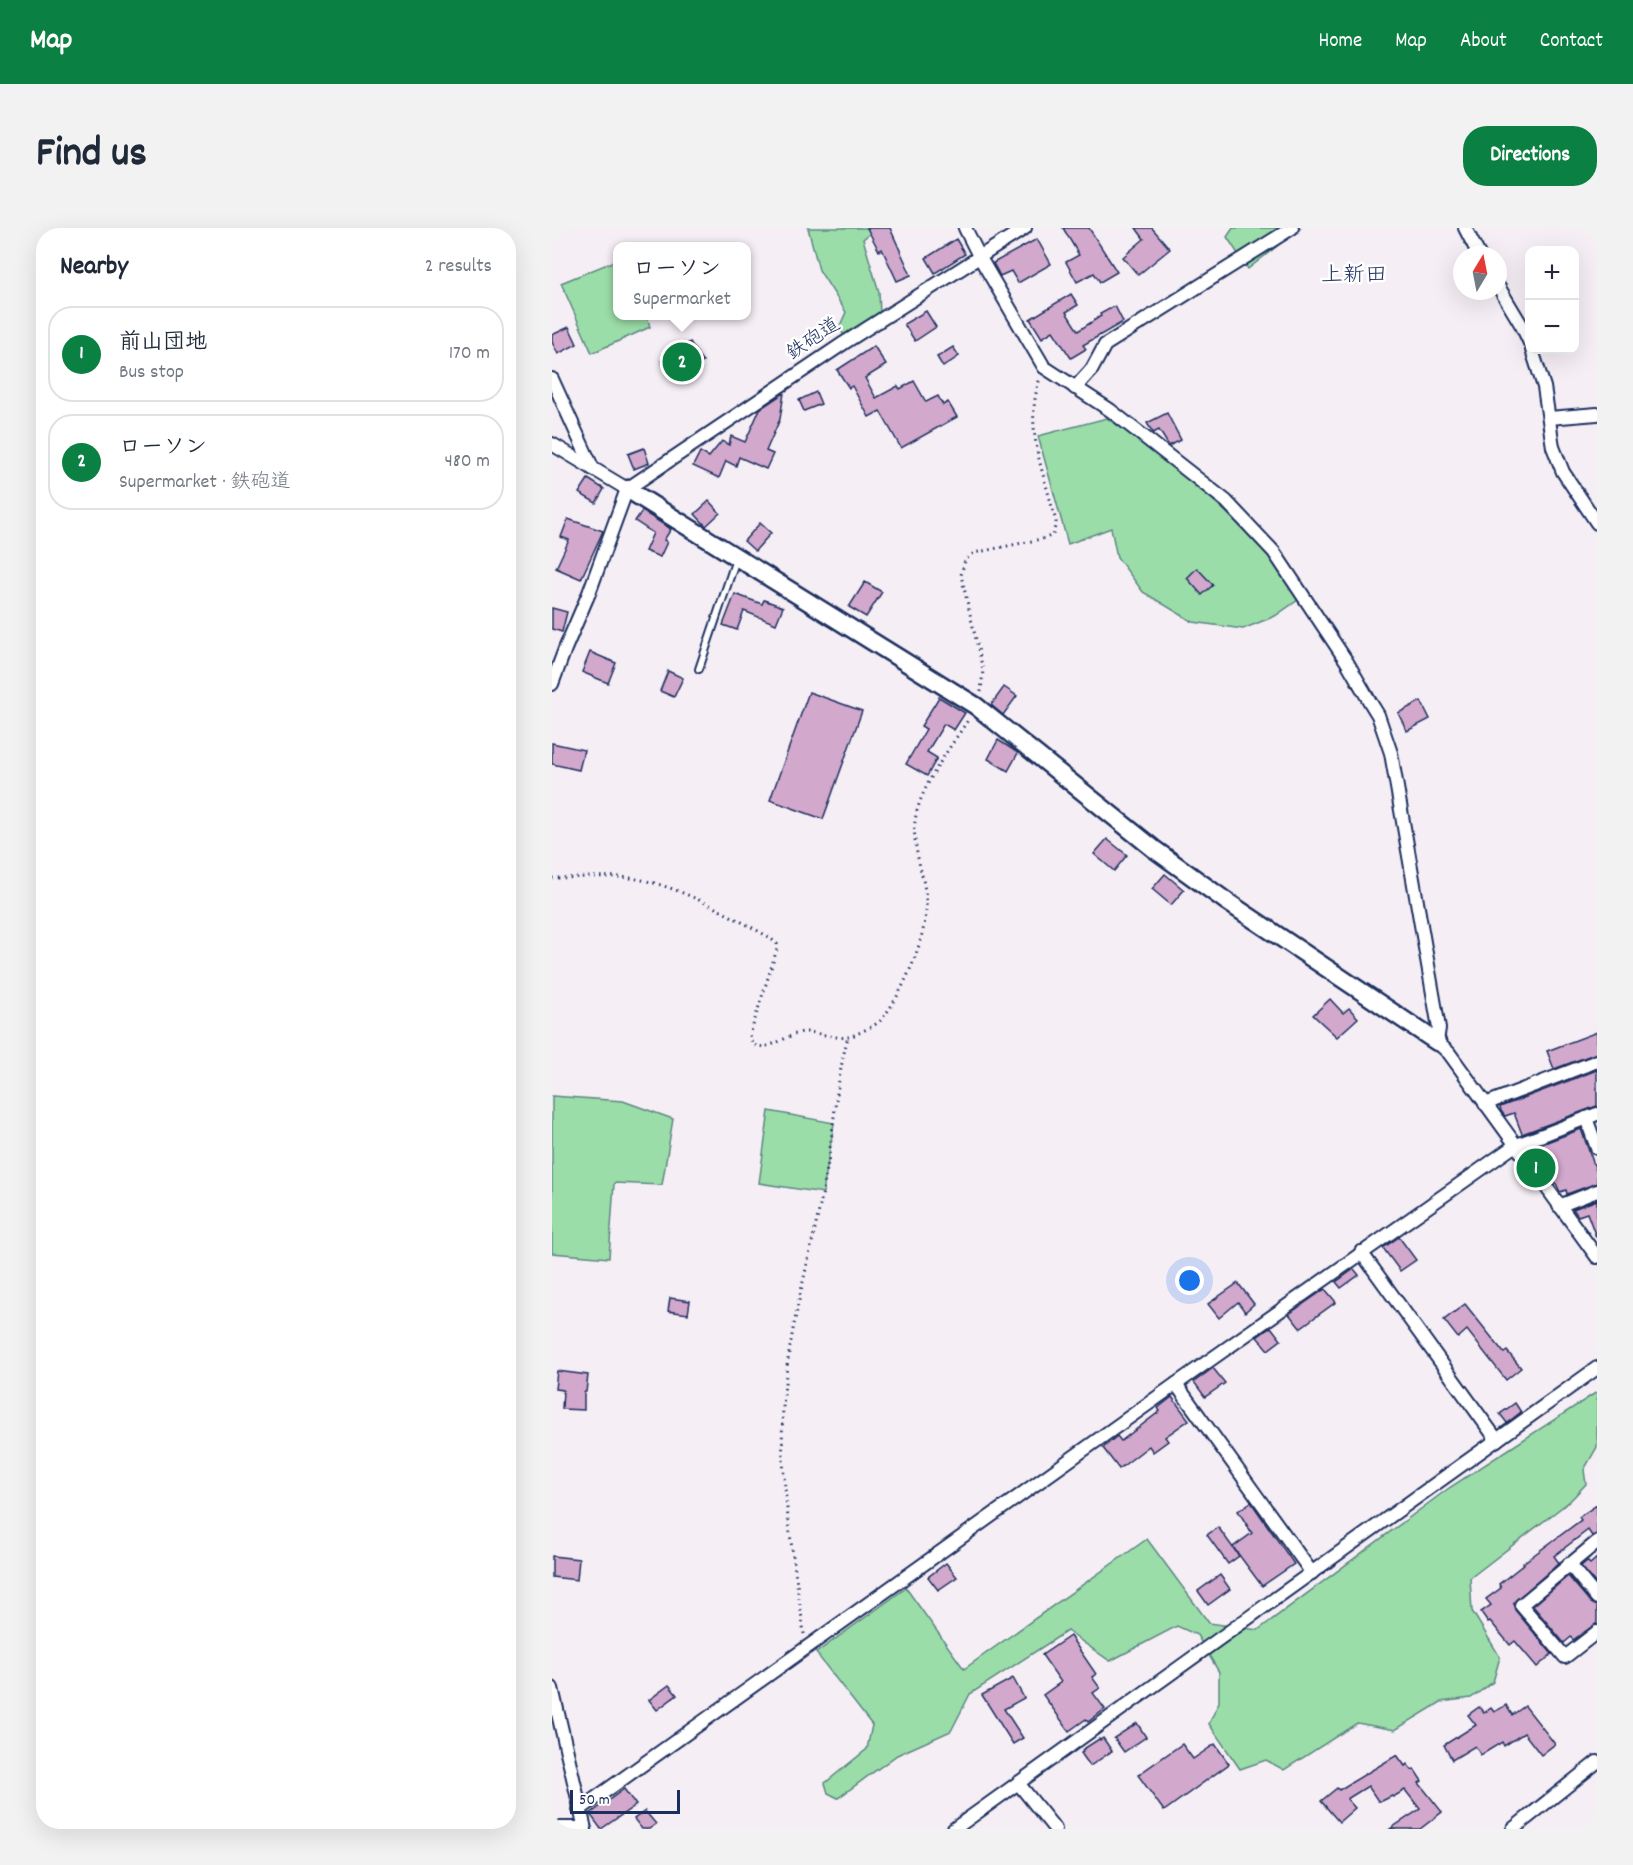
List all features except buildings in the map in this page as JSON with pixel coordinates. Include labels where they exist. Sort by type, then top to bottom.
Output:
[{"type":"street","points":[[965,228],[1044,367],[1110,410],[1226,501],[1274,552],[1347,662],[1378,715],[1391,753],[1439,1028],[1437,1042]]},
{"type":"street","name":"鉄砲道","points":[[627,489],[844,343],[1025,228]]},
{"type":"street","points":[[1075,388],[1092,369],[1105,345],[1292,228]]},
{"type":"street","points":[[1465,228],[1474,246]]},
{"type":"street","points":[[1506,300],[1525,332]]},
{"type":"street","points":[[1533,354],[1544,387],[1553,447],[1563,472],[1597,523]]},
{"type":"street","points":[[552,379],[593,469]]},
{"type":"street","points":[[1549,418],[1597,414]]},
{"type":"street","points":[[552,444],[976,706],[1172,862],[1226,901],[1437,1042],[1449,1053],[1514,1146],[1595,1249]]},
{"type":"street","points":[[552,684],[564,649],[589,593],[627,489]]},
{"type":"street","points":[[1485,1104],[1597,1061]]},
{"type":"street","points":[[579,1810],[1360,1252],[1514,1146],[1592,1116],[1597,1148]]},
{"type":"street","points":[[1559,1206],[1597,1191]]},
{"type":"street","points":[[1360,1252],[1497,1440]]},
{"type":"street","points":[[954,1829],[1597,1368]]},
{"type":"street","points":[[1176,1384],[1312,1573]]},
{"type":"street","points":[[1597,1542],[1521,1605],[1565,1658],[1597,1632]]},
{"type":"street","points":[[1569,1564],[1597,1598]]},
{"type":"street","points":[[552,1688],[584,1828],[552,1828]]},
{"type":"street","points":[[1513,1829],[1597,1762]]},
{"type":"street","points":[[1018,1783],[1055,1829]]},
{"type":"lane","points":[[699,669],[736,559]]},
{"type":"path","points":[[552,878],[630,878],[652,883],[691,897],[777,944],[750,1035],[752,1044],[758,1047],[766,1046],[797,1032],[848,1037],[879,1023],[891,1008],[921,945],[926,922],[927,902],[914,840],[916,815],[922,796],[976,706],[982,689],[983,670],[961,575],[963,564],[974,553],[1053,535],[1056,522],[1033,432],[1032,414],[1044,367]]},
{"type":"path","points":[[806,1648],[787,1503],[782,1421],[792,1332],[815,1234],[848,1037]]},
{"type":"green space","points":[[808,228],[877,228],[863,239],[879,292],[880,314],[845,337],[839,328],[846,312],[819,270]]},
{"type":"green space","points":[[1233,228],[1300,228],[1248,269],[1227,237]]},
{"type":"green space","points":[[613,262],[613,320],[648,320],[650,327],[592,353],[561,283]]},
{"type":"green space","points":[[1107,418],[1171,464],[1230,516],[1271,559],[1298,600],[1275,616],[1243,629],[1193,622],[1143,592],[1117,557],[1111,528],[1068,544],[1038,436]]},
{"type":"green space","points":[[552,1096],[623,1101],[673,1119],[662,1185],[614,1183],[609,1258],[552,1253]]},
{"type":"green space","points":[[769,1111],[834,1123],[823,1193],[759,1183]]},
{"type":"green space","points":[[1597,1392],[1597,1447],[1584,1470],[1586,1484],[1570,1501],[1470,1578],[1472,1611],[1500,1657],[1493,1682],[1471,1698],[1441,1702],[1395,1730],[1357,1723],[1284,1770],[1266,1760],[1240,1769],[1209,1724],[1219,1702],[1219,1672],[1197,1635],[1177,1626],[1110,1661],[1067,1631],[970,1694],[951,1731],[897,1755],[838,1798],[828,1793],[825,1783],[867,1749],[872,1725],[816,1653],[906,1588],[964,1669],[1147,1539],[1209,1623],[1258,1630],[1449,1488]]},
{"type":"place","name":"ローソン","points":[[682,362]]},
{"type":"place","name":"前山団地","points":[[1536,1168]]},
{"type":"district","name":"上新田","points":[[1354,276]]}]
